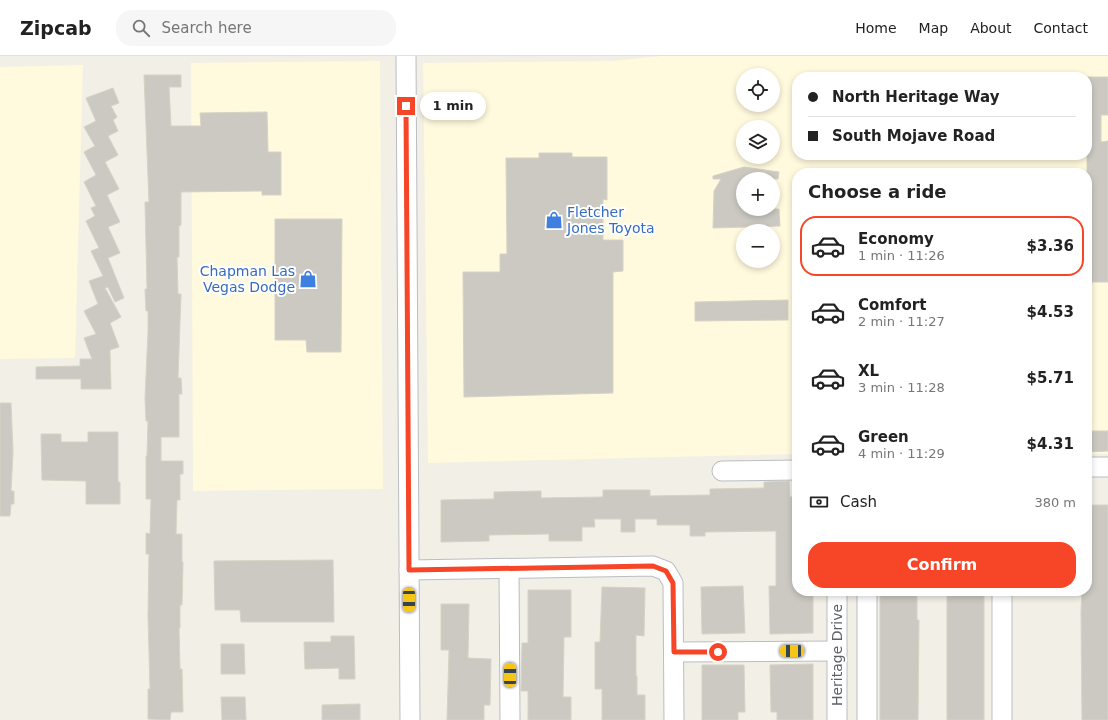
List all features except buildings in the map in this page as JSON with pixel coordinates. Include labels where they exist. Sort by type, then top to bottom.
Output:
[{"type":"street","points":[[406,56],[410,720]]},
{"type":"street","points":[[1092,467],[1108,467]]},
{"type":"street","points":[[722,471],[792,470]]},
{"type":"street","points":[[409,570],[653,566],[666,571],[673,583],[674,720]]},
{"type":"street","points":[[509,569],[510,720]]},
{"type":"street","name":"Heritage Drive","points":[[837,596],[837,720]]},
{"type":"street","points":[[866,596],[867,720]]},
{"type":"street","points":[[1002,596],[1002,720]]},
{"type":"street","points":[[674,652],[837,651]]},
{"type":"shaded area","points":[[661,56],[1108,56],[1108,454],[1092,454],[1092,168],[792,168],[792,454],[428,463],[423,63],[613,61]]},
{"type":"shaded area","points":[[380,61],[383,489],[193,491],[191,63]]},
{"type":"shaded area","points":[[83,65],[75,358],[0,359],[0,67]]},
{"type":"place","name":"Fletcher Jones Toyota","points":[[554,220]]},
{"type":"place","name":"Chapman Las Vegas Dodge","points":[[308,279]]},
{"type":"route","points":[[406,106],[409,570],[653,566],[666,571],[673,583],[674,652],[718,652]]}]
